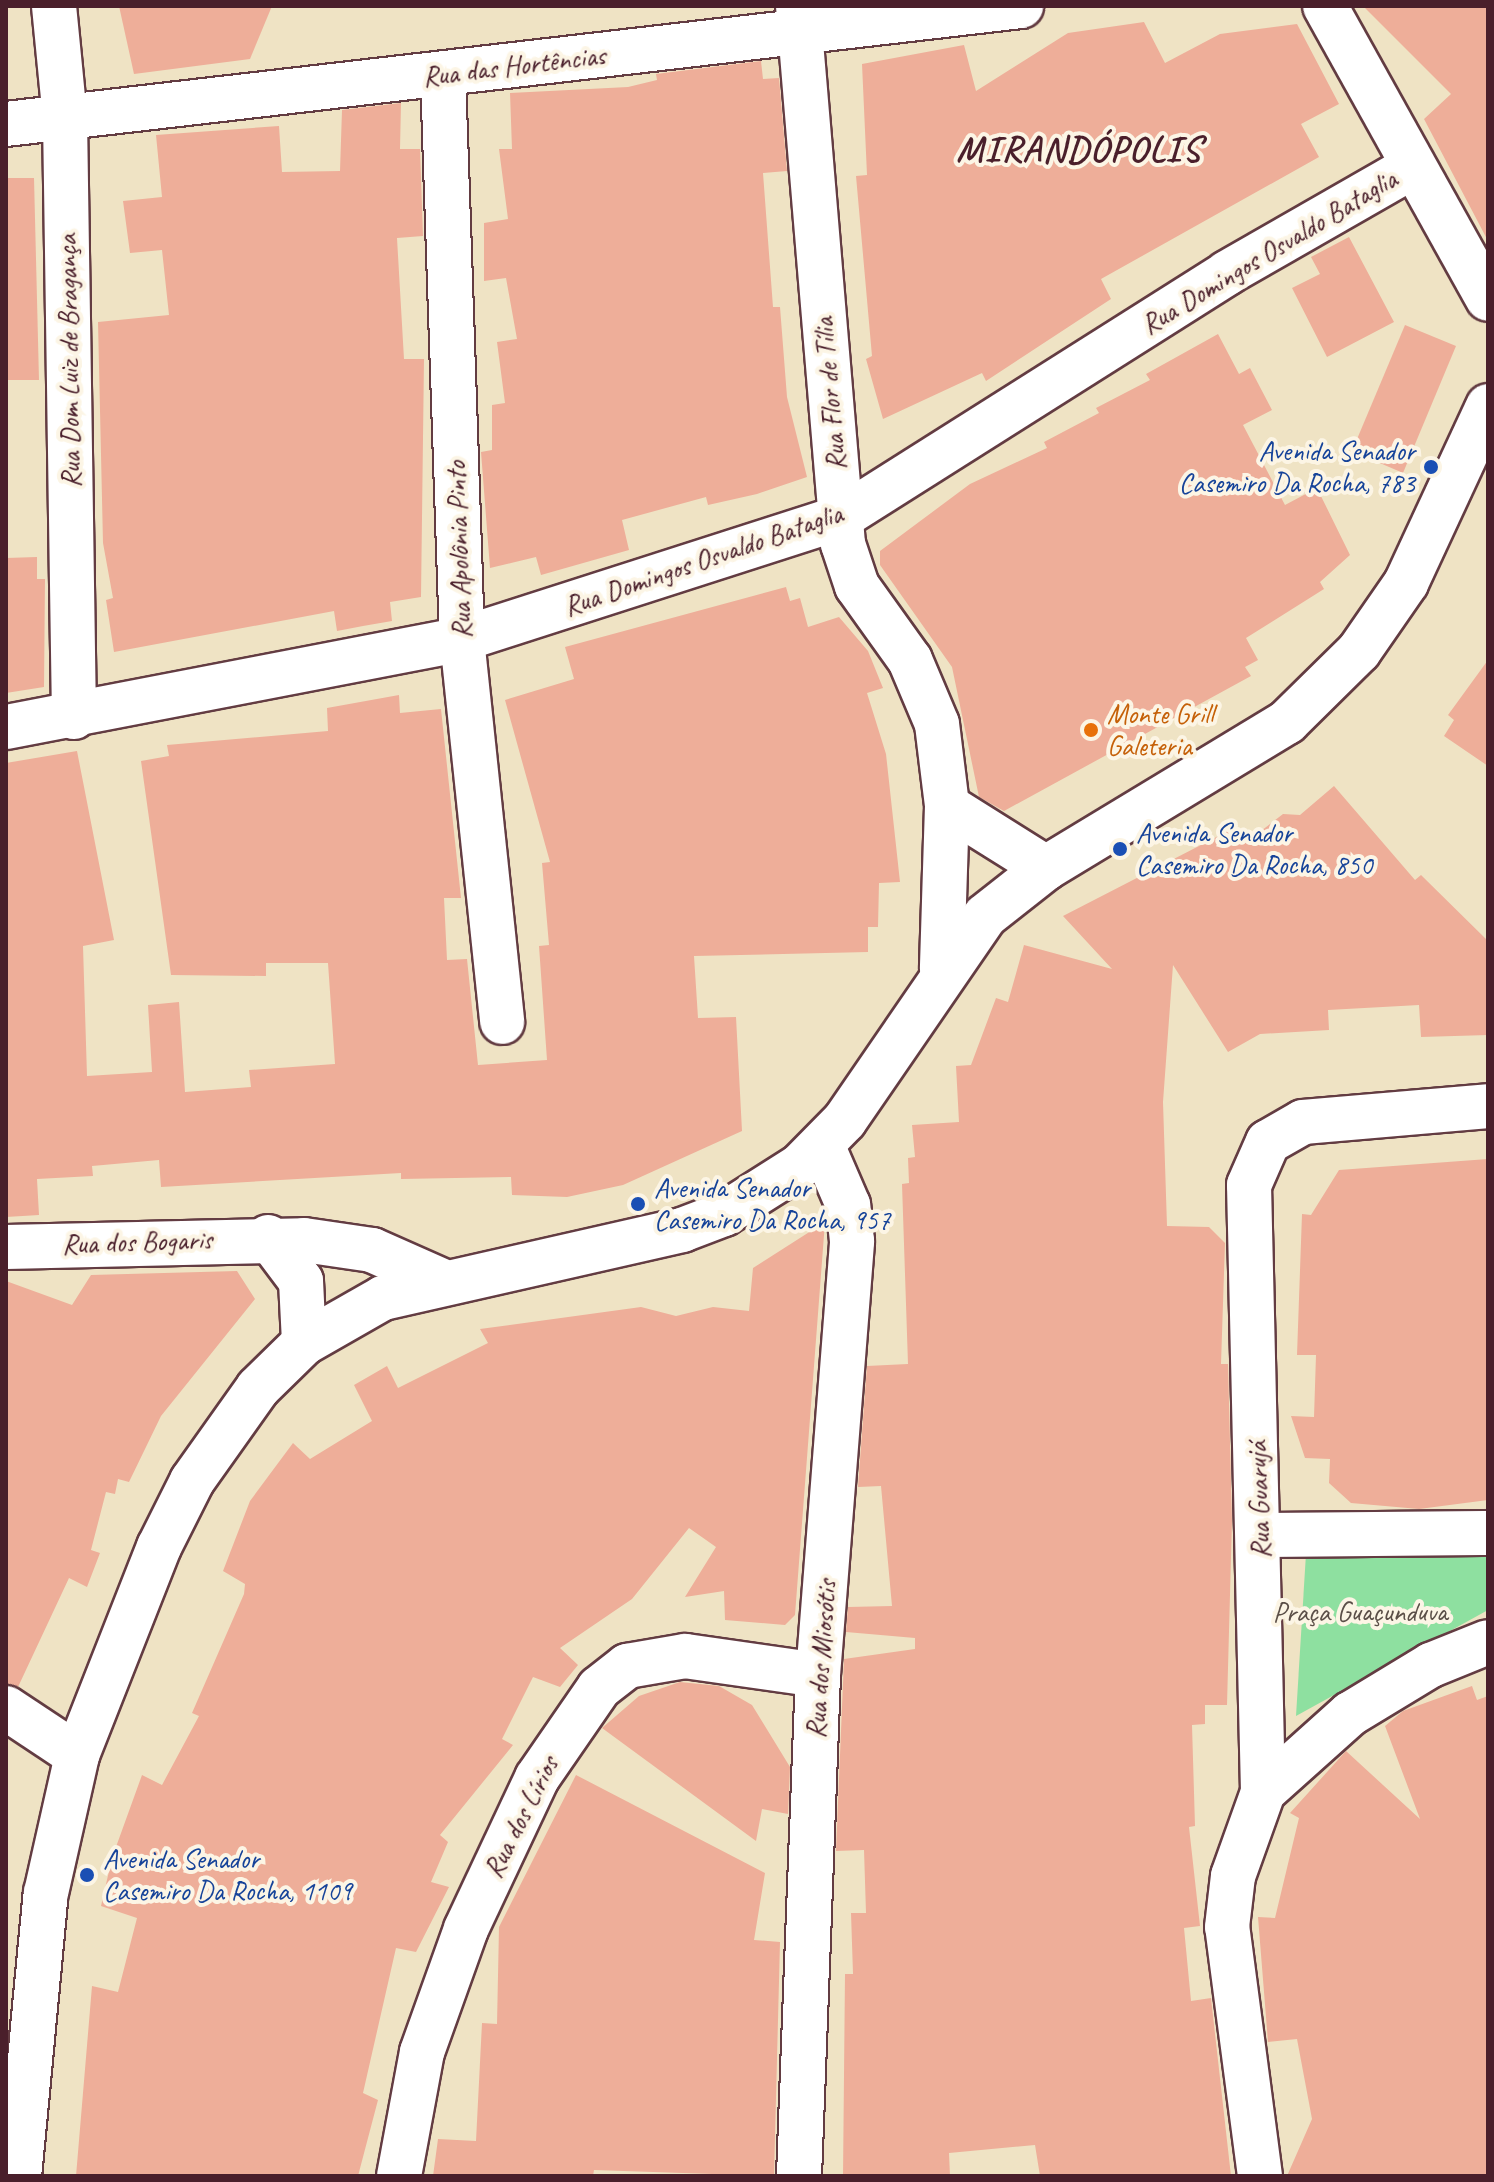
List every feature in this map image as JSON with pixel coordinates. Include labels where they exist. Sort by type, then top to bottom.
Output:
[{"type":"street","name":"Rua Dom Luiz de Bragança","points":[[54,6],[65,118],[74,717]]},
{"type":"street","name":"Rua das Hortências","points":[[6,124],[443,75],[800,18],[1021,6]]},
{"type":"street","points":[[1325,6],[1488,299]]},
{"type":"street","name":"Rua Flor de Tília","points":[[800,18],[840,518],[857,586],[924,687],[947,806],[942,969]]},
{"type":"street","name":"Rua Apolônia Pinto","points":[[443,75],[462,639],[502,1022]]},
{"type":"street","name":"Rua Domingos Osvaldo Bataglia","points":[[6,727],[74,717],[462,639],[840,518],[1227,273],[1412,167]]},
{"type":"street","points":[[19,2176],[46,1893],[77,1755],[120,1637],[192,1481],[227,1426],[304,1343],[356,1310],[440,1280],[682,1230],[724,1214],[823,1147],[942,969],[985,916],[1046,868],[1223,765],[1323,691],[1406,583],[1488,406]]},
{"type":"street","points":[[947,806],[1046,868]]},
{"type":"street","name":"Rua Guarujá","points":[[1260,2176],[1227,1927],[1233,1876],[1263,1792],[1261,1535],[1248,1214],[1258,1158],[1268,1142],[1303,1122],[1488,1106]]},
{"type":"street","name":"Rua dos Miosótis","points":[[799,2176],[818,1675],[852,1241],[848,1205],[823,1147]]},
{"type":"street","points":[[268,1237],[301,1281],[304,1343]]},
{"type":"street","name":"Rua dos Bogaris","points":[[6,1247],[268,1237],[372,1250],[440,1280]]},
{"type":"street","points":[[1261,1535],[1488,1533]]},
{"type":"street","points":[[1263,1792],[1350,1714],[1431,1665],[1488,1642]]},
{"type":"street","name":"Rua dos Lírios","points":[[399,2176],[422,2052],[466,1929],[537,1778],[599,1688],[627,1666],[685,1656],[818,1675]]},
{"type":"street","points":[[6,1708],[77,1755]]},
{"type":"green space","name":"Praça Guaçunduva","points":[[1306,1554],[1488,1557],[1488,1610],[1296,1716]]},
{"type":"building","points":[[119,6],[272,6],[250,59],[134,74]]},
{"type":"building","points":[[1363,6],[1488,6],[1488,241],[1424,119],[1451,94]]},
{"type":"building","points":[[1144,22],[1165,63],[1220,34],[1297,24],[1339,104],[1301,124],[1319,157],[1101,279],[1111,299],[986,381],[982,373],[883,419],[866,359],[872,356],[856,176],[867,175],[862,64],[964,45],[976,91],[1068,33]]},
{"type":"building","points":[[761,61],[763,79],[779,78],[787,171],[763,173],[773,307],[780,307],[787,397],[807,477],[757,494],[708,505],[706,497],[622,520],[629,550],[541,575],[536,557],[490,568],[481,452],[492,450],[492,405],[505,403],[497,342],[517,339],[506,278],[484,281],[484,223],[508,219],[499,149],[512,149],[510,93],[628,87],[657,80],[656,74]]},
{"type":"building","points":[[401,103],[400,149],[420,149],[423,236],[397,238],[404,359],[424,359],[421,597],[390,602],[392,621],[337,631],[334,611],[114,652],[106,600],[113,598],[103,543],[98,322],[169,315],[162,250],[130,253],[123,201],[162,197],[156,135],[279,126],[282,172],[340,171],[342,110]]},
{"type":"building","points":[[6,178],[34,178],[39,380],[6,380]]},
{"type":"building","points":[[1349,237],[1394,322],[1327,357],[1292,288],[1320,274],[1311,257]]},
{"type":"building","points":[[1405,325],[1456,346],[1403,473],[1352,451]]},
{"type":"building","points":[[1218,334],[1239,374],[1250,368],[1272,410],[1243,425],[1285,505],[1317,488],[1350,555],[1320,582],[1324,589],[1246,638],[1258,660],[1245,667],[1251,676],[1004,811],[979,797],[952,667],[880,565],[880,551],[970,484],[1047,448],[1044,442],[1099,413],[1096,408],[1150,380],[1146,374]]},
{"type":"building","points":[[37,557],[37,579],[45,579],[44,687],[6,693],[6,558]]},
{"type":"building","points":[[786,587],[790,601],[800,598],[808,627],[839,617],[868,651],[883,688],[867,693],[886,754],[900,882],[879,883],[878,927],[868,927],[868,952],[694,956],[698,1018],[736,1017],[742,1131],[623,1185],[567,1197],[512,1195],[511,1177],[401,1179],[401,1173],[161,1187],[159,1160],[92,1166],[93,1176],[37,1179],[39,1215],[6,1217],[6,763],[77,751],[114,940],[83,946],[87,1076],[152,1072],[148,1005],[179,1002],[185,1092],[251,1087],[249,1070],[335,1064],[328,963],[266,963],[266,976],[171,975],[141,761],[169,756],[167,745],[328,731],[327,708],[399,695],[400,713],[441,709],[461,898],[444,898],[447,960],[467,959],[478,1065],[547,1060],[539,946],[549,945],[542,863],[550,862],[505,700],[574,679],[565,647]]},
{"type":"building","points":[[1488,660],[1488,766],[1444,736],[1454,720],[1448,715]]},
{"type":"building","points":[[1334,786],[1415,880],[1421,875],[1488,941],[1488,1035],[1421,1037],[1419,1005],[1328,1010],[1329,1030],[1260,1034],[1228,1052],[1173,965],[1163,1102],[1167,1226],[1209,1227],[1225,1243],[1221,1364],[1228,1364],[1232,1521],[1227,1705],[1205,1705],[1205,1724],[1192,1725],[1195,1826],[1189,1827],[1200,1926],[1184,1928],[1191,2001],[1211,1998],[1231,2176],[1040,2176],[1035,2145],[949,2153],[950,2176],[843,2176],[845,1974],[853,1974],[851,1913],[866,1913],[864,1850],[836,1851],[844,1659],[915,1649],[915,1638],[846,1632],[848,1607],[892,1606],[881,1486],[858,1487],[867,1366],[908,1364],[902,1184],[909,1183],[908,1158],[915,1157],[912,1125],[959,1122],[956,1066],[971,1065],[996,998],[1008,1002],[1024,945],[1112,969],[1063,916],[1232,829],[1244,844],[1283,814],[1300,815]]},
{"type":"building","points":[[1488,1159],[1488,1500],[1419,1509],[1351,1503],[1329,1483],[1330,1459],[1305,1458],[1291,1416],[1314,1417],[1316,1355],[1297,1355],[1302,1214],[1311,1215],[1339,1170]]},
{"type":"building","points":[[825,1222],[795,1615],[785,1625],[725,1620],[724,1591],[685,1597],[716,1547],[689,1528],[632,1599],[560,1648],[578,1665],[560,1687],[533,1677],[502,1739],[513,1745],[440,1835],[448,1842],[431,1882],[449,1887],[416,1952],[396,1948],[363,2093],[378,2100],[358,2176],[76,2176],[92,1986],[118,1992],[137,1918],[101,1906],[112,1858],[142,1775],[162,1785],[199,1716],[192,1713],[244,1594],[245,1584],[223,1571],[250,1501],[293,1443],[310,1459],[372,1421],[354,1385],[387,1366],[398,1388],[488,1343],[480,1329],[641,1307],[676,1316],[713,1307],[749,1311],[753,1268]]},
{"type":"building","points":[[237,1271],[255,1299],[161,1416],[129,1482],[118,1479],[115,1494],[106,1492],[91,1550],[100,1553],[87,1587],[69,1578],[18,1687],[6,1683],[6,1281],[72,1305],[91,1275]]},
{"type":"building","points":[[680,1682],[719,1686],[752,1705],[790,1767],[788,1814],[762,1809],[756,1841],[602,1728],[639,1696]]},
{"type":"building","points":[[1472,1686],[1477,1700],[1488,1696],[1488,2176],[1287,2176],[1312,2119],[1297,2039],[1268,2042],[1258,1917],[1275,1918],[1299,1818],[1290,1813],[1346,1751],[1420,1819],[1385,1726],[1403,1711]]},
{"type":"building","points":[[576,1775],[765,1873],[754,1940],[780,1942],[774,2176],[594,2170],[593,2176],[433,2176],[438,2139],[476,2141],[482,2023],[497,2024],[499,1927]]},
{"type":"place","name":"Avenida Senador Casemiro Da Rocha, 783","points":[[1431,467]]},
{"type":"place","name":"Monte Grill Galeteria","points":[[1091,730]]},
{"type":"place","name":"Avenida Senador Casemiro Da Rocha, 850","points":[[1120,849]]},
{"type":"place","name":"Avenida Senador Casemiro Da Rocha, 957","points":[[638,1204]]},
{"type":"place","name":"Avenida Senador Casemiro Da Rocha, 1109","points":[[87,1875]]},
{"type":"district","name":"MIRANDÓPOLIS","points":[[1079,150]]}]
